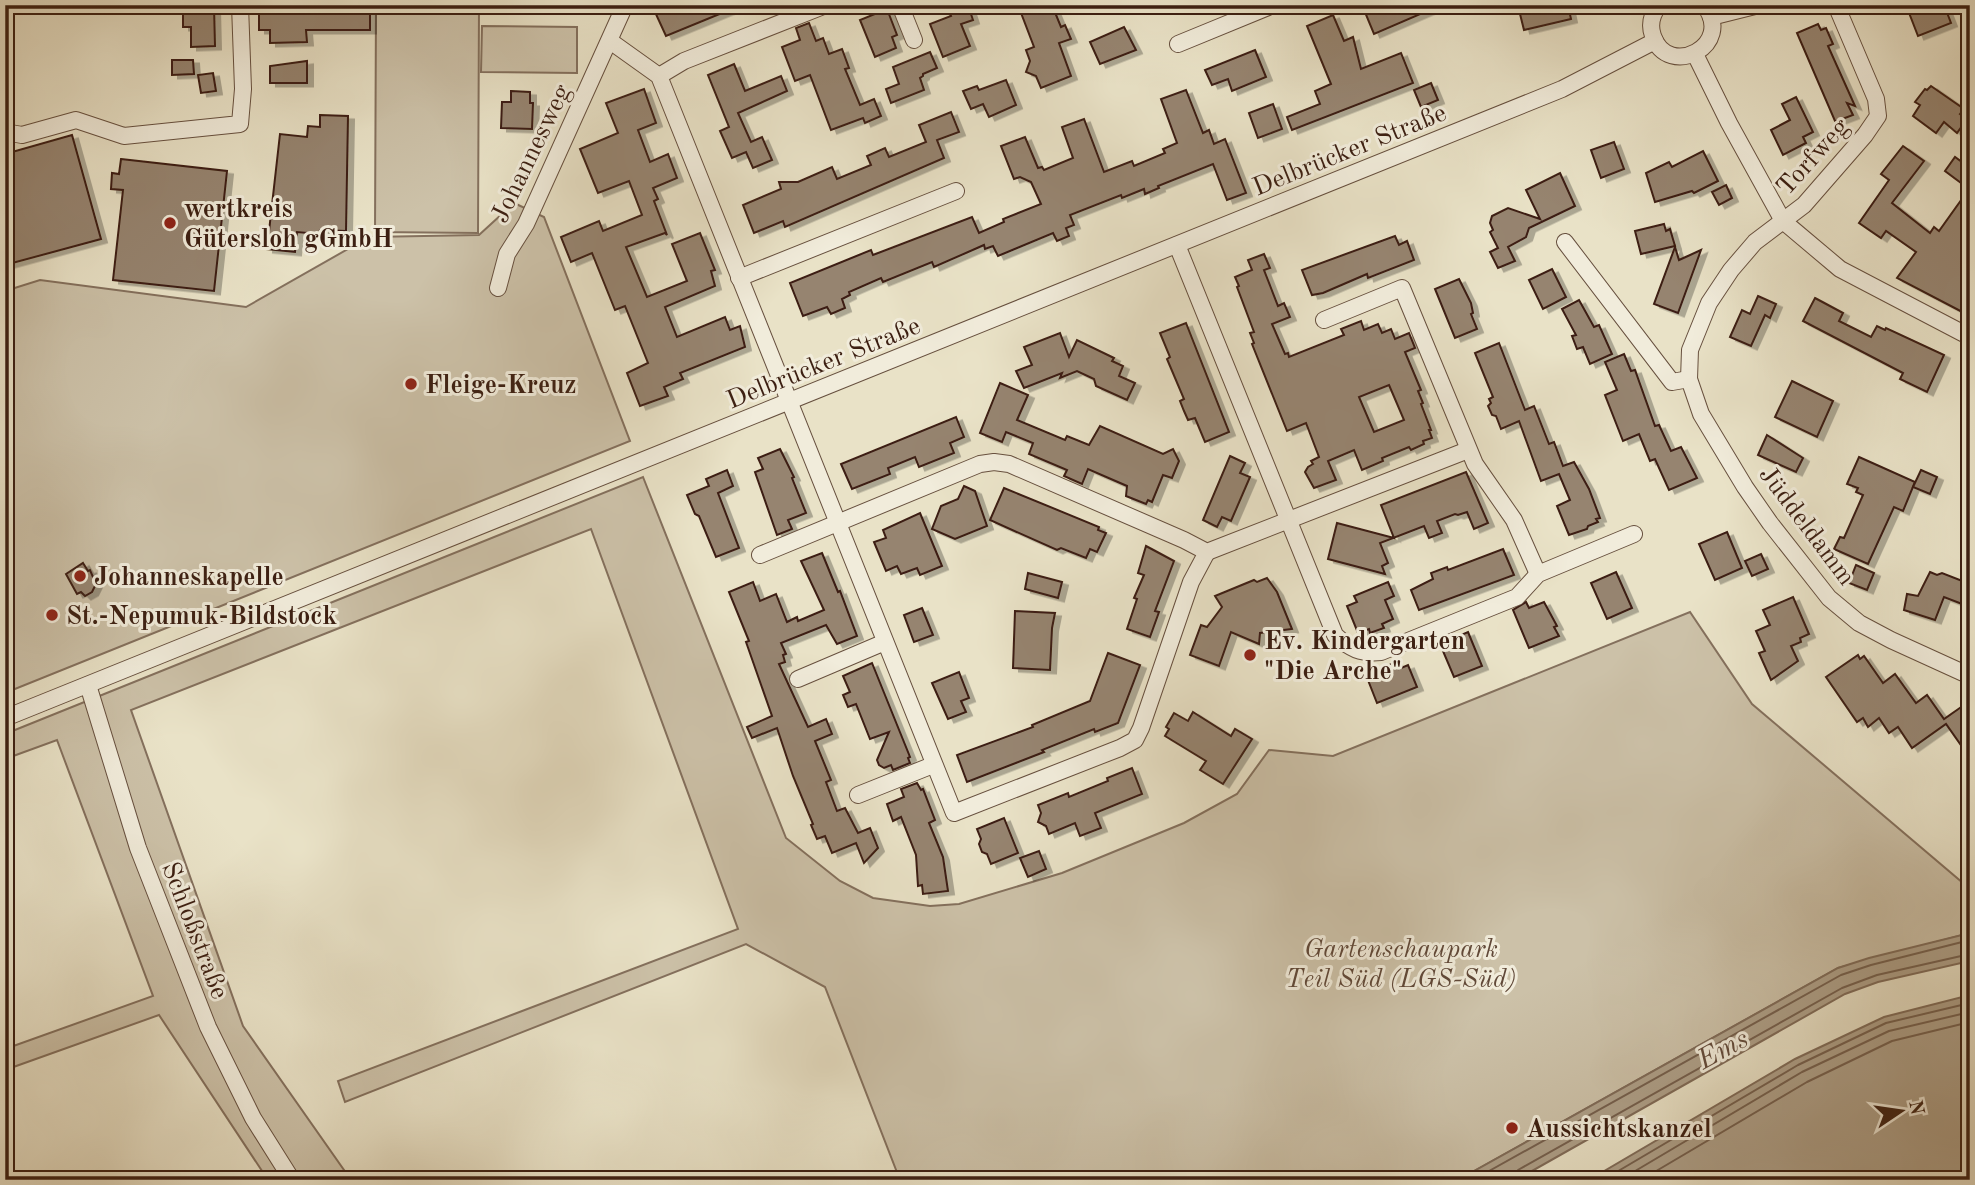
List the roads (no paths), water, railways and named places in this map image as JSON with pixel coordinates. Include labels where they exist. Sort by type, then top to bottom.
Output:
[{"type":"street","points":[[5,132],[22,135],[76,120],[124,136],[240,124],[243,89],[240,5]]},
{"type":"street","name":"Johannesweg","points":[[498,288],[507,254],[526,224],[625,5]]},
{"type":"street","points":[[659,76],[684,61],[826,5]]},
{"type":"street","points":[[900,5],[914,40]]},
{"type":"street","points":[[1178,44],[1272,5]]},
{"type":"street","points":[[1659,5],[1651,21],[1651,32],[1661,49],[1677,57],[1695,54],[1708,42],[1712,25],[1707,11],[1759,5]]},
{"type":"street","name":"Torfweg","points":[[1783,221],[1804,205],[1865,135],[1878,116],[1876,99],[1836,5]]},
{"type":"street","points":[[610,41],[659,76],[954,813],[1135,740],[1191,582],[1207,552],[1468,450]]},
{"type":"street","name":"Delbrücker Straße","points":[[5,718],[1562,89],[1655,41]]},
{"type":"street","name":"Torfweg","points":[[1695,54],[1783,221],[1840,269],[1970,337]]},
{"type":"street","points":[[739,278],[956,191]]},
{"type":"street","name":"Jüddeldamm","points":[[1783,221],[1755,242],[1731,270],[1709,303],[1690,350],[1689,379],[1701,414],[1770,523],[1829,598],[1860,623],[1970,676]]},
{"type":"street","points":[[1565,242],[1672,382],[1689,379]]},
{"type":"street","points":[[1177,245],[1335,635],[1347,646],[1365,654],[1381,652],[1517,597],[1538,574],[1634,534]]},
{"type":"street","points":[[1324,320],[1402,288],[1468,450],[1514,520],[1538,574]]},
{"type":"street","points":[[760,555],[980,464],[995,462],[1009,464],[1207,552]]},
{"type":"street","points":[[798,679],[884,642]]},
{"type":"street","name":"Schloßstraße","points":[[88,685],[138,848],[208,1027],[253,1118],[292,1180]]},
{"type":"street","points":[[858,794],[933,765]]},
{"type":"water","name":"Ems","points":[[1970,933],[1970,961],[1878,982],[1845,994],[1516,1180],[1458,1180],[1838,968]]},
{"type":"water","points":[[1970,995],[1970,1180],[1589,1180],[1795,1059],[1884,1017]]},
{"type":"place","name":"wertkreis Gütersloh gGmbH","points":[[170,223]]},
{"type":"place","name":"Fleige-Kreuz","points":[[411,384]]},
{"type":"place","name":"Johanneskapelle","points":[[80,576]]},
{"type":"place","name":"St.-Nepumuk-Bildstock","points":[[52,615]]},
{"type":"place","name":"Ev. Kindergarten \"Die Arche\"","points":[[1250,655]]},
{"type":"place","name":"Aussichtskanzel","points":[[1512,1128]]},
{"type":"park label","name":"Gartenschaupark Teil Süd (LGS-Süd)","points":[[1401,962]]}]
